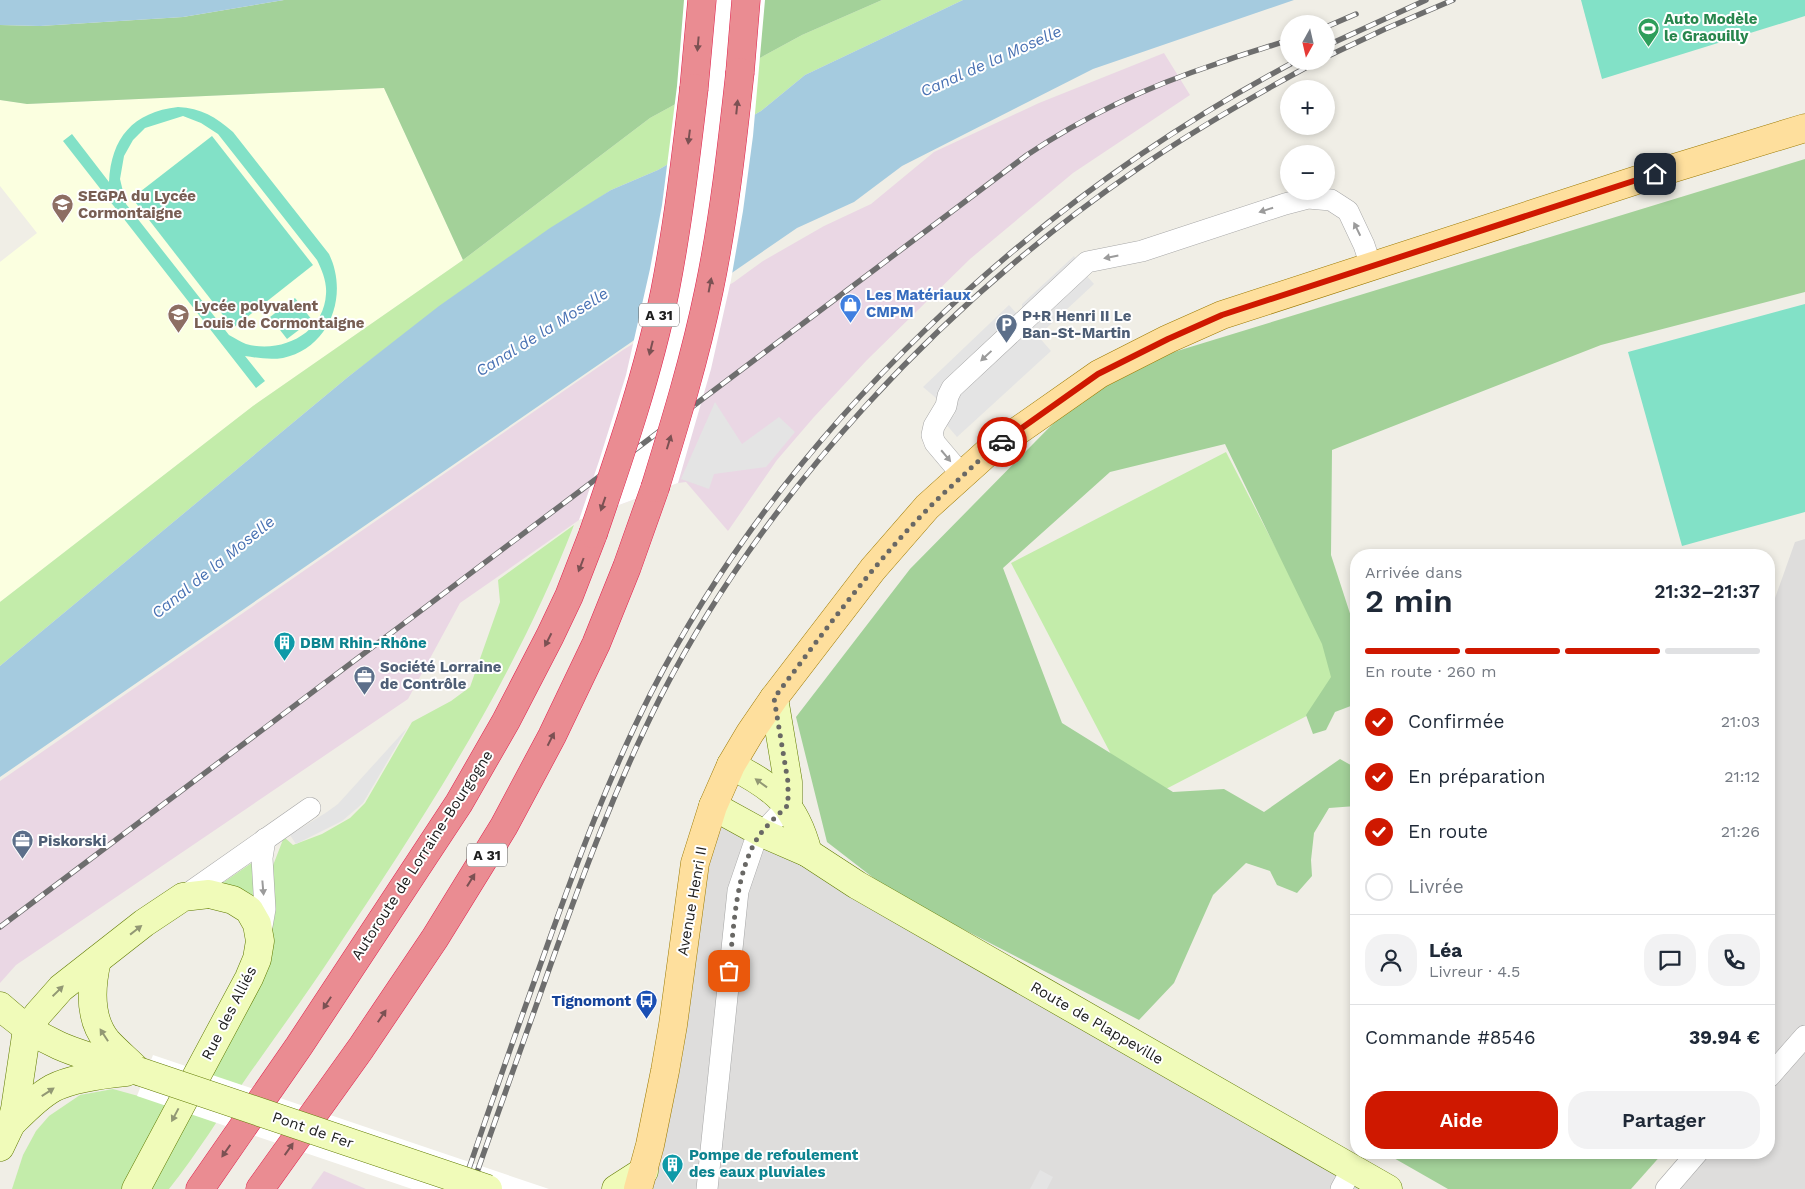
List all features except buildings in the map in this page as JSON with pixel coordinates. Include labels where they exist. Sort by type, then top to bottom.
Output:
[{"type":"highway","name":"Autoroute de Lorraine-Bourgogne","points":[[200,1189],[299,1046],[459,803],[506,721],[569,596],[593,534],[638,397],[664,292],[682,191],[702,0]]},
{"type":"highway","name":"A 31","points":[[260,1189],[435,938],[504,826],[552,736],[596,644],[627,567],[655,488],[685,393],[709,291],[728,184],[746,0]]},
{"type":"main road","name":"Avenue Henri II","points":[[641,1180],[673,1025],[695,862],[712,806],[731,765],[774,698],[873,569],[928,507],[962,475],[990,451],[1098,374],[1168,339],[1222,315],[1674,168],[1805,128]]},
{"type":"main road","points":[[774,698],[788,782],[788,805]]},
{"type":"main road","points":[[731,765],[763,784],[788,805],[802,831],[808,853]]},
{"type":"main road","name":"Route de Plappeville","points":[[712,806],[808,853],[857,885],[1347,1179],[1388,1189]]},
{"type":"main road","name":"Rue des Alliés","points":[[27,1029],[61,988],[144,923],[183,897],[209,894],[233,900],[249,910],[257,924],[260,941],[257,959],[249,978],[136,1189]]},
{"type":"main road","points":[[97,960],[93,979],[95,1020],[106,1040],[138,1071]]},
{"type":"main road","name":"Pont de Fer","points":[[0,1006],[27,1029],[49,1042],[78,1054],[138,1071],[488,1189]]},
{"type":"main road","points":[[5,1136],[15,1109],[27,1029]]},
{"type":"main road","points":[[5,1136],[35,1101],[54,1088],[100,1075],[138,1071]]},
{"type":"main road","points":[[616,1189],[641,1180]]},
{"type":"street","points":[[962,475],[935,443],[932,435],[934,426],[946,406],[952,388],[1087,262],[1142,251],[1308,198],[1331,200],[1348,211],[1364,245],[1371,266]]},
{"type":"street","points":[[707,1189],[738,891],[750,853],[762,832],[788,805]]},
{"type":"street","points":[[183,897],[310,808]]},
{"type":"street","points":[[260,941],[265,909],[262,858],[265,839]]},
{"type":"street","points":[[1775,1070],[1805,1036]]},
{"type":"street","points":[[1666,1189],[1692,1159]]},
{"type":"shaded area","points":[[1164,53],[1190,95],[1073,173],[970,259],[867,360],[814,417],[777,460],[728,531],[686,482],[678,483],[579,520],[460,603],[408,699],[16,965],[0,983],[0,781],[623,350],[734,282],[763,261],[824,226],[871,204],[934,152],[1039,103]]},
{"type":"shaded area","name":"Lycée polyvalent Louis de Cormontaigne","points":[[384,88],[463,260],[253,406],[0,602],[0,262],[37,233],[0,186],[0,100],[28,104]]},
{"type":"shaded area","name":"P+R Henri II Le Ban-St-Martin","points":[[1074,256],[1085,274],[1094,284],[1038,336],[1051,351],[957,437],[945,423],[955,414],[923,387],[1009,305],[1018,315],[1022,311],[1022,304]]},
{"type":"shaded area","points":[[715,402],[742,444],[779,417],[795,432],[766,467],[714,474],[709,489],[681,479]]},
{"type":"shaded area","points":[[1805,539],[1805,1189],[1666,1189],[1688,1159],[1775,1159],[1775,598],[1795,542]]},
{"type":"shaded area","points":[[407,728],[363,803],[342,821],[296,844],[290,835],[338,804]]},
{"type":"shaded area","points":[[713,806],[1388,1189],[638,1189]]},
{"type":"shaded area","points":[[1040,1170],[1053,1177],[1047,1189],[1030,1189]]},
{"type":"shaded area","points":[[324,1171],[366,1189],[311,1189]]},
{"type":"green space","points":[[284,0],[882,0],[802,35],[650,118],[463,260],[384,88],[27,104],[0,100],[0,25],[40,26],[183,17]]},
{"type":"green space","points":[[882,0],[963,0],[805,75],[761,111],[658,170],[611,190],[472,283],[348,377],[0,666],[0,602],[253,406],[463,260],[650,118],[802,35]]},
{"type":"green space","name":"Auto Modèle le Graouilly","points":[[1581,0],[1805,0],[1805,16],[1602,79]]},
{"type":"green space","points":[[178,107],[201,111],[233,132],[329,254],[335,270],[336,302],[331,318],[323,332],[313,343],[299,352],[283,358],[269,359],[245,356],[265,381],[256,388],[63,141],[72,134],[109,182],[114,152],[127,130],[137,121],[162,110]],"holes":[[[183,116],[201,123],[218,134],[317,260],[322,272],[326,285],[326,294],[318,320],[309,330],[287,343],[260,346],[246,344],[229,335],[126,204],[120,179],[124,156],[133,140],[145,128]]]},
{"type":"green space","points":[[212,136],[313,265],[233,328],[132,198]]},
{"type":"green space","points":[[1805,159],[1805,292],[1601,345],[1332,450],[1331,555],[1350,614],[1350,706],[1335,712],[1326,730],[1313,734],[1306,715],[1331,677],[1322,644],[1225,444],[1110,472],[1003,568],[1062,723],[1173,792],[1224,789],[1264,812],[1340,759],[1350,765],[1350,806],[1329,808],[1314,833],[1311,860],[1312,876],[1297,893],[1277,885],[1270,871],[1246,863],[1213,895],[1174,983],[1139,1020],[893,893],[827,842],[796,717],[910,569],[1102,374]]},
{"type":"green space","points":[[295,298],[312,320],[287,339],[270,317]]},
{"type":"green space","points":[[1805,304],[1805,512],[1682,546],[1628,352]]},
{"type":"green space","points":[[1226,452],[1350,694],[1137,804],[1011,563]]},
{"type":"green space","points":[[574,525],[551,582],[525,637],[467,744],[402,849],[324,967],[179,1176],[169,1189],[145,1189],[224,1042],[272,868],[284,837],[293,845],[322,834],[350,818],[365,803],[412,722],[451,701],[470,687],[500,602],[498,580]]},
{"type":"green space","points":[[256,860],[259,902],[221,884]]},
{"type":"green space","points":[[113,1089],[171,1105],[125,1189],[12,1189],[23,1155],[36,1131],[49,1116],[80,1095]]},
{"type":"green space","points":[[1396,1159],[1658,1159],[1631,1189],[1448,1189]]},
{"type":"water","points":[[0,0],[284,0],[183,17],[40,26],[0,25]]},
{"type":"water","name":"Canal de la Moselle","points":[[963,0],[1294,0],[1093,69],[902,166],[854,202],[797,228],[0,777],[0,666],[348,377],[439,306],[550,228],[611,190],[658,170],[761,111],[805,75]]},
{"type":"pier","points":[[684,0],[765,0],[753,136],[731,280],[711,369],[678,483],[579,520],[626,375],[650,269],[662,205],[669,150],[677,86]]},
{"type":"pier","points":[[153,1055],[549,1189],[412,1189],[137,1096]]},
{"type":"railway","points":[[1335,42],[1426,0]]},
{"type":"railway","points":[[1335,53],[1453,0]]},
{"type":"railway","points":[[1335,23],[1356,14]]},
{"type":"railway","points":[[0,927],[1027,155],[1072,127],[1142,92],[1280,43]]},
{"type":"railway","points":[[462,1189],[570,884],[594,819],[621,756],[651,693],[707,595],[772,502],[846,413],[926,329],[1012,252],[1103,181],[1198,117],[1280,70]]},
{"type":"railway","points":[[471,1189],[576,894],[629,762],[660,698],[703,621],[753,546],[807,474],[866,406],[929,340],[996,279],[1065,222],[1136,170],[1225,113],[1302,70]]},
{"type":"way so far","points":[[729,971],[738,891],[750,853],[762,832],[788,805],[788,782],[774,698],[894,544],[928,507],[1002,442]]},
{"type":"place","name":"Auto Modèle le Graouilly","points":[[1648,47]]},
{"type":"place","name":"SEGPA du Lycée Cormontaigne","points":[[62,224]]},
{"type":"place","name":"Les Matériaux CMPM","points":[[850,323]]},
{"type":"place","name":"Lycée polyvalent Louis de Cormontaigne","points":[[178,334]]},
{"type":"place","name":"P+R Henri II Le Ban-St-Martin","points":[[1006,344]]},
{"type":"place","name":"DBM Rhin-Rhône","points":[[284,662]]},
{"type":"place","name":"Société Lorraine de Contrôle","points":[[364,695]]},
{"type":"place","name":"Piskorski","points":[[22,860]]},
{"type":"place","name":"Tignomont","points":[[647,1020]]},
{"type":"place","name":"Pompe de refoulement des eaux pluviales","points":[[673,1183]]},
{"type":"route","points":[[1002,442],[1098,374],[1168,339],[1222,315],[1655,174]]}]
